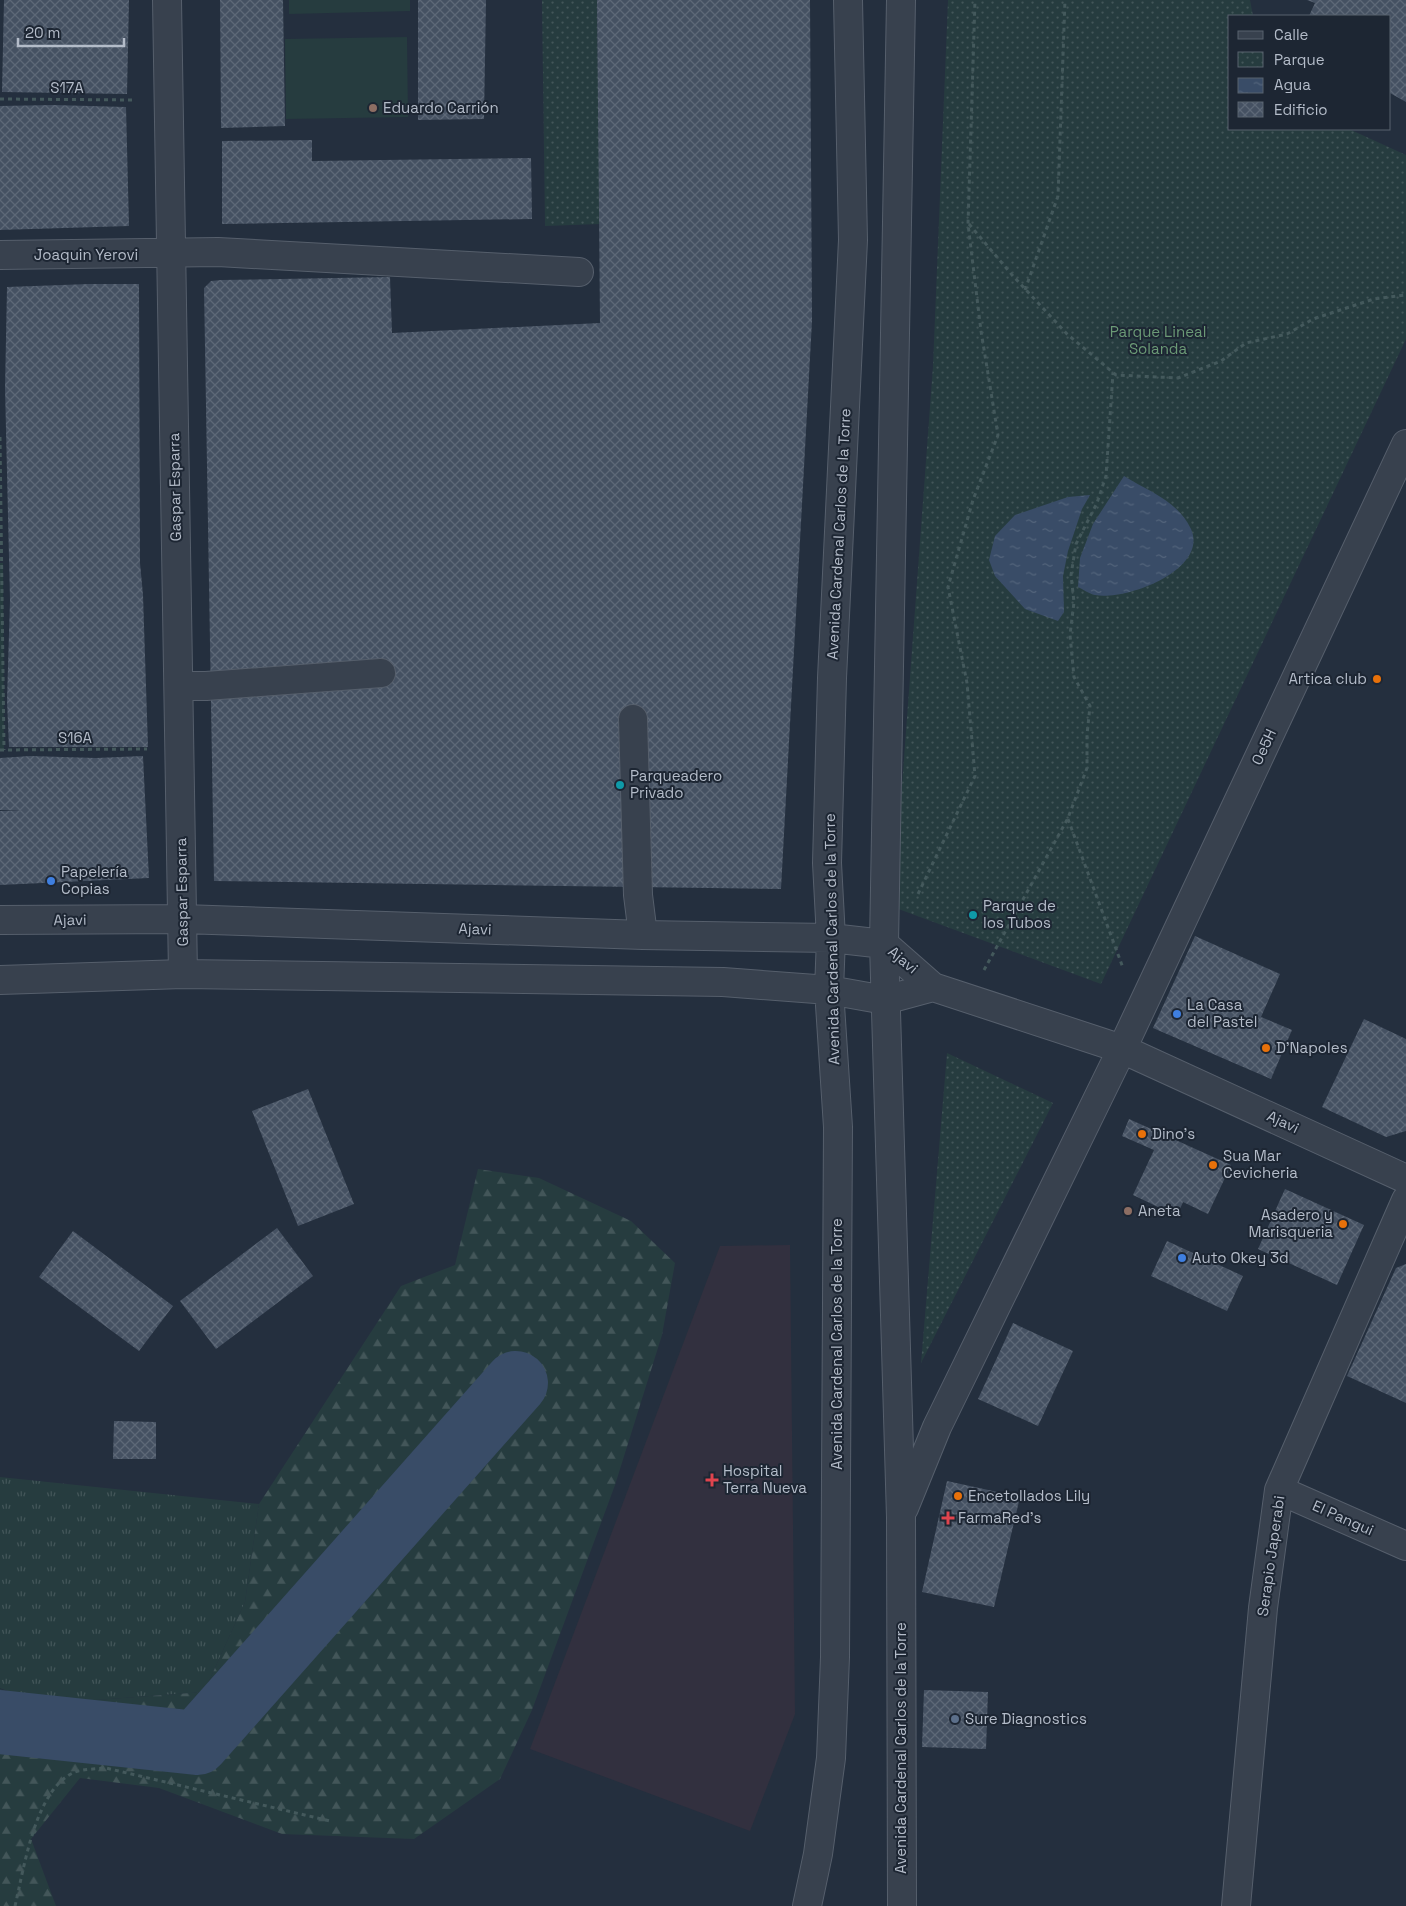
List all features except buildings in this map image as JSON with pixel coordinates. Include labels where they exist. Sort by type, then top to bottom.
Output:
[{"type":"street","name":"Gaspar Esparra","points":[[167,0],[183,974]]},
{"type":"street","name":"Avenida Cardenal Carlos de la Torre","points":[[807,1906],[818,1854],[831,1758],[835,1657],[838,1127],[830,990],[831,938],[827,862],[832,678],[853,240],[848,0]]},
{"type":"street","name":"Avenida Cardenal Carlos de la Torre","points":[[901,0],[884,944],[900,1517],[902,1906]]},
{"type":"street","name":"Joaquin Yerovi","points":[[0,255],[218,252],[579,272]]},
{"type":"street","name":"Oe5H","points":[[900,1517],[937,1427],[1122,1049],[1406,444]]},
{"type":"street","points":[[179,686],[206,686],[381,673]]},
{"type":"street","points":[[633,719],[637,888],[643,935]]},
{"type":"street","name":"Ajavi","points":[[0,920],[183,918],[643,935],[831,938],[884,944],[933,987],[1122,1049],[1406,1179]]},
{"type":"street","name":"Ajavi","points":[[0,980],[183,974],[723,982],[830,990],[885,1000],[933,987]]},
{"type":"street","name":"Serapio Japerabi","points":[[1236,1906],[1263,1608],[1280,1490],[1406,1200]]},
{"type":"street","name":"El Pangui","points":[[1280,1490],[1406,1546]]},
{"type":"path","points":[[918,896],[975,776],[967,683],[948,587],[973,500],[998,435],[968,224],[975,0]]},
{"type":"path","points":[[1025,290],[1058,196],[1065,0]]},
{"type":"path","name":"S17A","points":[[0,99],[135,100]]},
{"type":"path","points":[[968,224],[1025,290],[1067,334],[1116,376],[1178,378],[1221,361],[1246,343],[1287,334],[1313,319],[1374,299],[1406,295]]},
{"type":"path","points":[[968,998],[1068,818],[1087,768],[1086,735],[1090,706],[1074,677],[1070,635],[1074,602],[1071,575],[1076,544],[1098,503],[1106,476],[1113,373]]},
{"type":"path","points":[[0,437],[2,750]]},
{"type":"path","name":"S16A","points":[[2,750],[151,749]]},
{"type":"path","points":[[1068,818],[1139,1012]]},
{"type":"path","points":[[15,1906],[37,1817],[53,1790],[74,1772],[106,1768],[330,1821]]},
{"type":"shaded area","name":"Hospital Terra Nueva","points":[[790,1245],[795,1714],[750,1831],[530,1749],[720,1246]]},
{"type":"green space","points":[[289,0],[410,0],[410,11],[289,14]]},
{"type":"green space","points":[[542,0],[597,0],[600,224],[545,226]]},
{"type":"green space","name":"Parque Lineal Solanda","points":[[948,0],[1250,0],[1253,15],[1228,15],[1228,130],[1351,130],[1406,155],[1406,339],[1101,984],[893,907],[933,366]]},
{"type":"green space","points":[[407,37],[408,117],[286,119],[285,39]]},
{"type":"green space","points":[[0,563],[3,563],[4,750],[0,750]]},
{"type":"green space","points":[[947,1053],[1053,1103],[921,1363]]},
{"type":"green space","points":[[478,1169],[539,1178],[631,1221],[675,1263],[662,1335],[615,1485],[532,1710],[500,1779],[414,1839],[282,1834],[159,1788],[80,1778],[31,1839],[56,1906],[0,1906],[0,1689],[41,1704],[204,1692],[245,1602],[259,1504],[401,1286],[455,1265]]},
{"type":"green space","points":[[0,1477],[259,1504],[245,1602],[204,1692],[41,1704],[0,1688]]},
{"type":"water","points":[[1124,476],[1162,498],[1178,511],[1191,529],[1193,544],[1188,557],[1161,580],[1125,593],[1108,596],[1095,595],[1078,587],[1080,558],[1093,524]]},
{"type":"water","points":[[1090,495],[1082,509],[1068,551],[1063,576],[1064,612],[1058,621],[1025,609],[995,576],[989,560],[995,536],[1015,515],[1068,497]]},
{"type":"waterway","points":[[0,1722],[197,1743],[516,1383]]},
{"type":"place","name":"Eduardo Carrión","points":[[373,108]]},
{"type":"place","name":"Artica club","points":[[1377,679]]},
{"type":"place","name":"Parqueadero Privado","points":[[620,785]]},
{"type":"place","name":"Papelería Copias","points":[[51,881]]},
{"type":"place","name":"Parque de los Tubos","points":[[973,915]]},
{"type":"place","name":"La Casa del Pastel","points":[[1177,1014]]},
{"type":"place","name":"D'Napoles","points":[[1266,1048]]},
{"type":"place","name":"Dino's","points":[[1142,1134]]},
{"type":"place","name":"Sua Mar Cevicheria","points":[[1213,1165]]},
{"type":"place","name":"Aneta","points":[[1128,1211]]},
{"type":"place","name":"Asadero y Marisqueria","points":[[1343,1224]]},
{"type":"place","name":"Auto Okey 3d","points":[[1182,1258]]},
{"type":"place","name":"Hospital Terra Nueva","points":[[712,1480]]},
{"type":"place","name":"Encetollados Lily","points":[[958,1496]]},
{"type":"place","name":"FarmaRed's","points":[[948,1518]]},
{"type":"place","name":"Sure Diagnostics","points":[[955,1719]]}]
